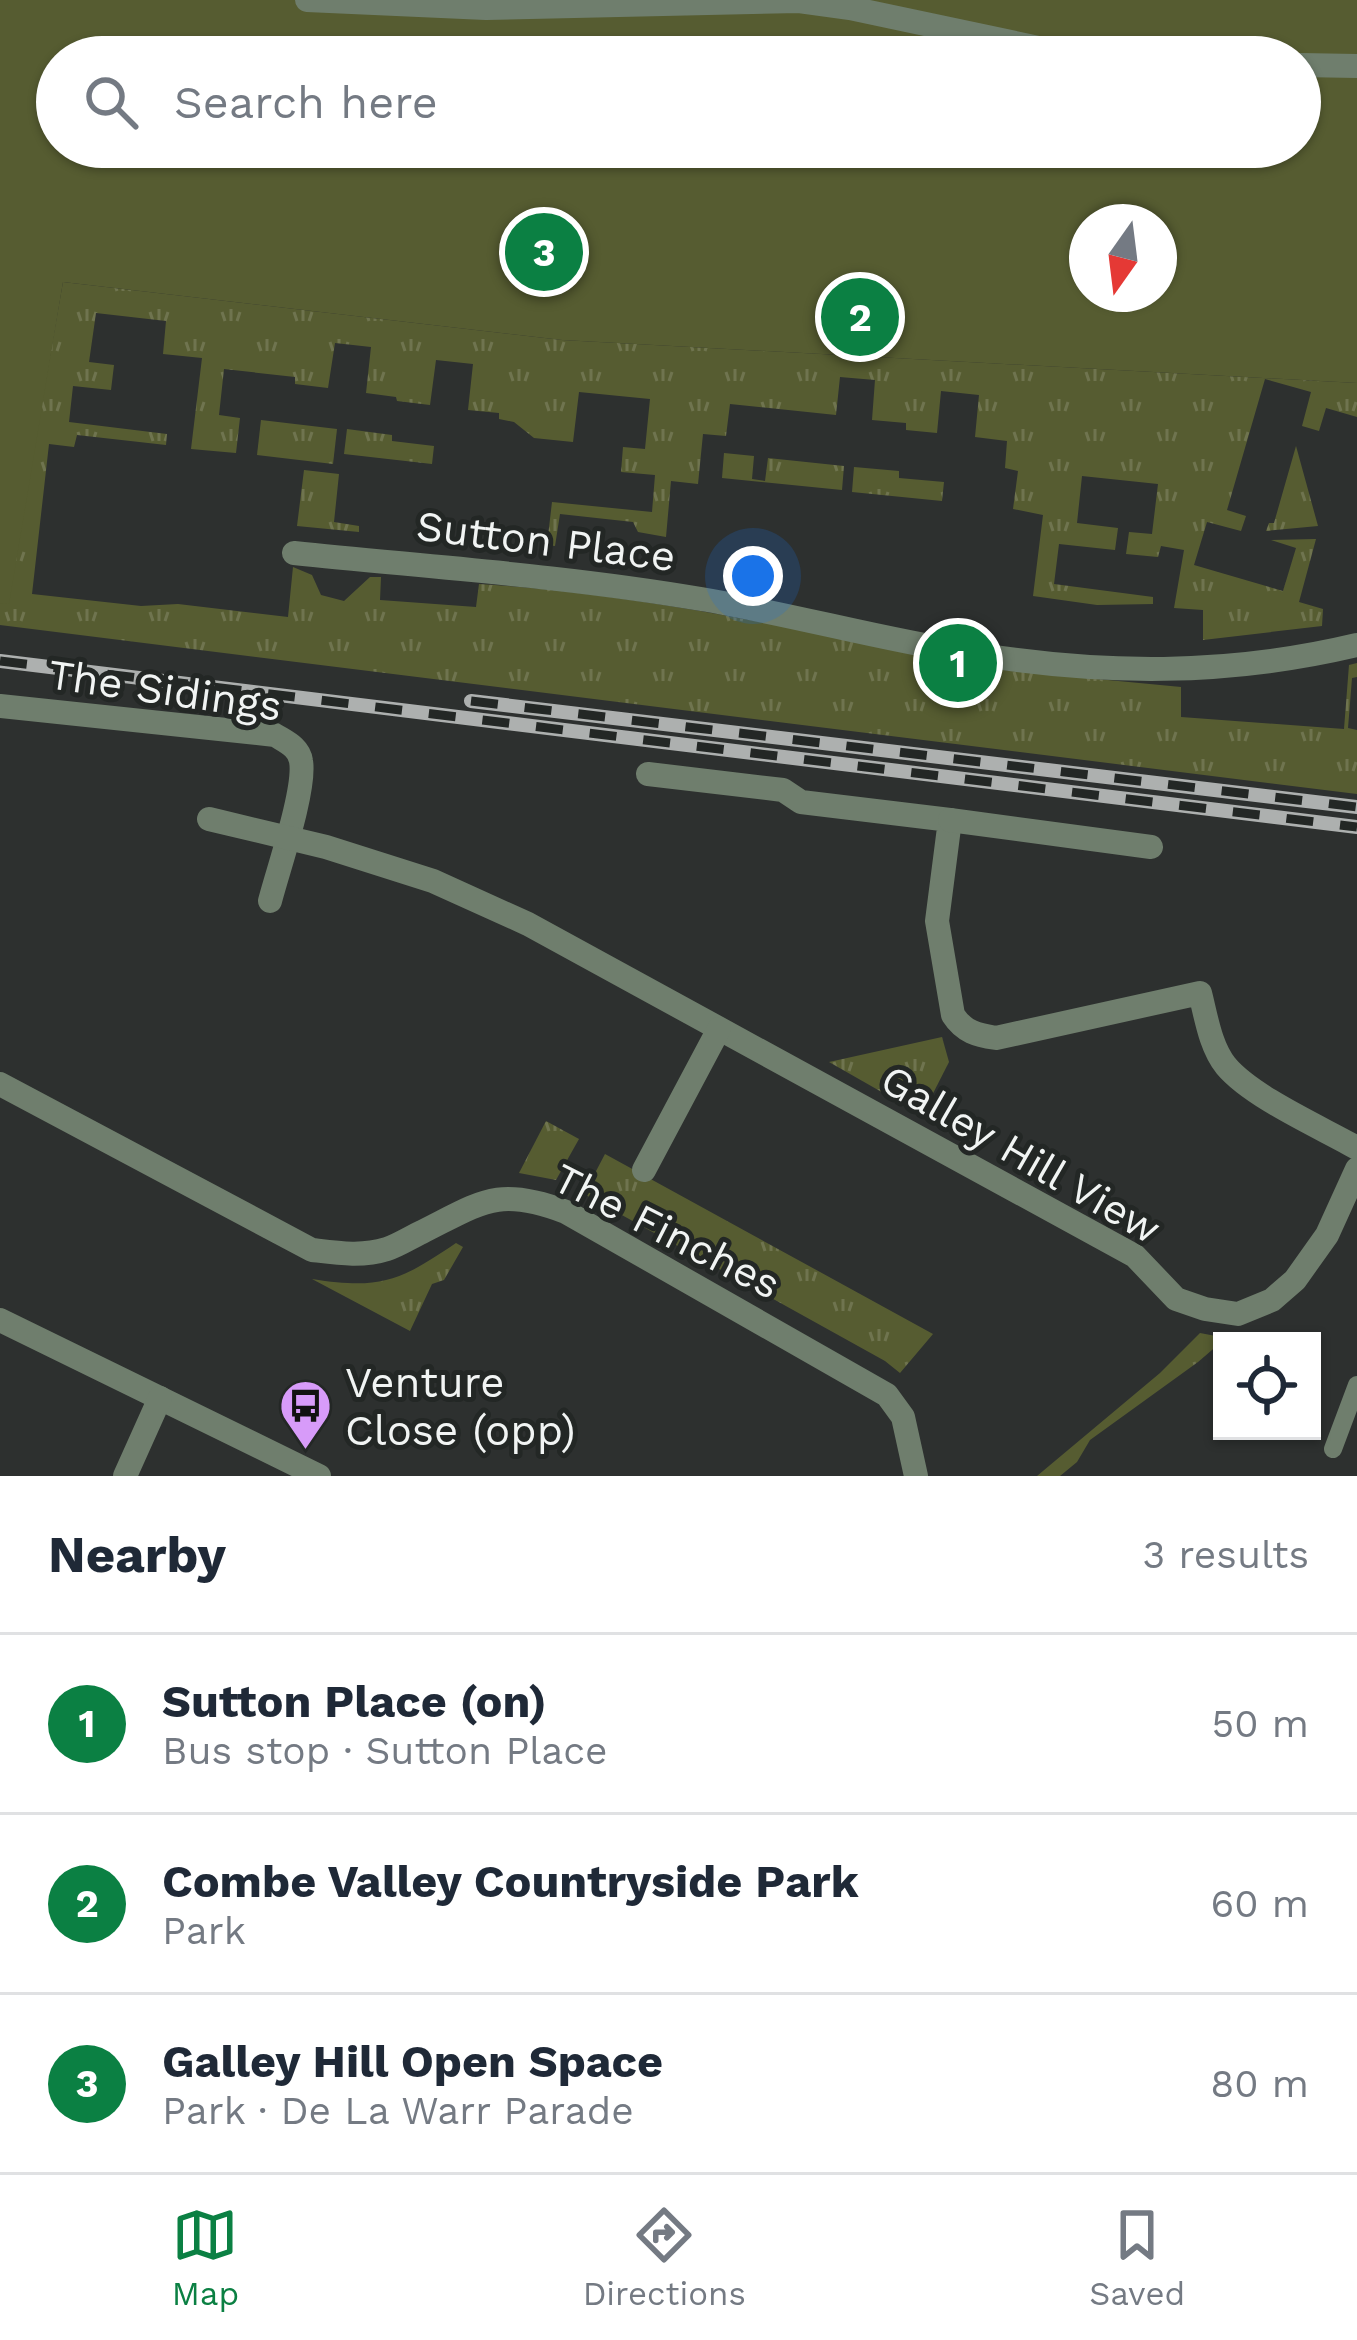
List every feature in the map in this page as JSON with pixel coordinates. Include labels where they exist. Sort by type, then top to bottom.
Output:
[{"type":"street","points":[[307,0],[486,8],[799,1],[982,36]]},
{"type":"street","points":[[1321,65],[1357,66]]},
{"type":"street","name":"Sutton Place","points":[[294,554],[591,581],[785,614],[971,654],[1059,664],[1156,671],[1245,666],[1357,645]]},
{"type":"street","name":"The Sidings","points":[[0,706],[275,735],[296,748],[302,760],[300,790],[286,839]]},
{"type":"street","points":[[648,774],[783,790],[801,802],[1151,847]]},
{"type":"street","name":"Galley Hill View","points":[[209,819],[433,881],[528,924],[1135,1256],[1176,1299],[1205,1310],[1238,1314],[1272,1300],[1295,1280],[1327,1235],[1357,1169]]},
{"type":"street","points":[[950,820],[937,921],[953,1015],[960,1025],[975,1035],[996,1038],[1199,993],[1226,1066],[1252,1088],[1357,1148]]},
{"type":"street","points":[[269,901],[286,839]]},
{"type":"street","points":[[644,1170],[719,1029]]},
{"type":"street","name":"The Finches","points":[[0,1084],[312,1250],[350,1255],[386,1249],[483,1201],[510,1198],[566,1212],[887,1395],[903,1418],[916,1476]]},
{"type":"street","points":[[0,1320],[319,1476]]},
{"type":"street","points":[[125,1476],[160,1398]]},
{"type":"lane","points":[[1333,1449],[1357,1385]]},
{"type":"green space","points":[[0,0],[1357,0],[1357,383],[562,340],[63,282],[9,604],[0,603]]},
{"type":"green space","points":[[63,282],[562,340],[1357,383],[1357,417],[1326,408],[1319,431],[1302,426],[1311,392],[1265,379],[1227,510],[1246,516],[1241,531],[1207,522],[1194,565],[1283,591],[1296,548],[1271,540],[1316,539],[1299,602],[1323,609],[1322,626],[1203,640],[1203,610],[1174,608],[1184,550],[1161,546],[1158,557],[1126,554],[1129,532],[1152,534],[1158,484],[1082,476],[1077,523],[1118,528],[1115,550],[1059,544],[1054,584],[1153,597],[1153,604],[1097,605],[1033,596],[1043,515],[1013,509],[1018,471],[1005,468],[1007,441],[975,437],[979,395],[941,391],[937,433],[906,430],[906,423],[872,420],[875,380],[840,377],[836,415],[730,404],[726,436],[703,434],[698,484],[671,481],[666,537],[638,532],[633,522],[560,514],[555,546],[547,545],[552,502],[652,512],[655,475],[621,472],[623,447],[645,449],[650,399],[579,392],[573,442],[534,438],[514,422],[499,419],[499,413],[468,410],[473,364],[436,360],[430,405],[397,401],[396,397],[366,393],[371,347],[335,343],[328,388],[295,384],[295,377],[224,369],[219,415],[240,418],[236,453],[191,449],[202,358],[163,354],[166,321],[96,313],[89,362],[114,365],[111,390],[73,386],[69,422],[167,434],[166,445],[77,435],[74,447],[49,444],[32,594],[288,617],[293,567],[312,575],[321,595],[344,601],[370,577],[381,577],[380,600],[476,607],[479,584],[536,588],[819,633],[932,656],[931,668],[953,672],[956,661],[1181,687],[1181,717],[1344,729],[1349,665],[1357,663],[1348,728],[1357,730],[1357,794],[0,625],[0,503],[39,419]]},
{"type":"green space","points":[[261,420],[337,429],[333,464],[257,455]]},
{"type":"green space","points":[[347,429],[434,446],[432,464],[344,454]]},
{"type":"green space","points":[[1296,446],[1318,526],[1266,531],[1274,523]]},
{"type":"green space","points":[[724,453],[754,456],[752,479],[765,481],[768,458],[844,466],[842,490],[722,478]]},
{"type":"green space","points":[[854,467],[944,482],[942,501],[852,492]]},
{"type":"green space","points":[[304,470],[339,474],[334,522],[359,526],[359,532],[297,526]]},
{"type":"green space","points":[[942,1037],[949,1062],[922,1115],[829,1062]]},
{"type":"green space","points":[[546,1121],[579,1139],[556,1180],[519,1173]]},
{"type":"green space","points":[[605,1154],[933,1334],[900,1373],[584,1194]]},
{"type":"green space","points":[[456,1243],[463,1247],[444,1280],[432,1284],[410,1331],[312,1279],[356,1283],[389,1279]]},
{"type":"green space","points":[[1200,1333],[1213,1336],[1213,1349],[1090,1440],[1077,1462],[1060,1476],[1037,1476],[1160,1373]]},
{"type":"railway","points":[[0,661],[1357,827]]},
{"type":"railway","points":[[471,701],[1357,807]]},
{"type":"place","name":"Galley Hill Open Space","points":[[544,252]]},
{"type":"place","name":"Combe Valley Countryside Park","points":[[860,317]]},
{"type":"place","name":"Sutton Place (on)","points":[[958,663]]},
{"type":"place","name":"Venture Close (opp)","points":[[306,1452]]}]
